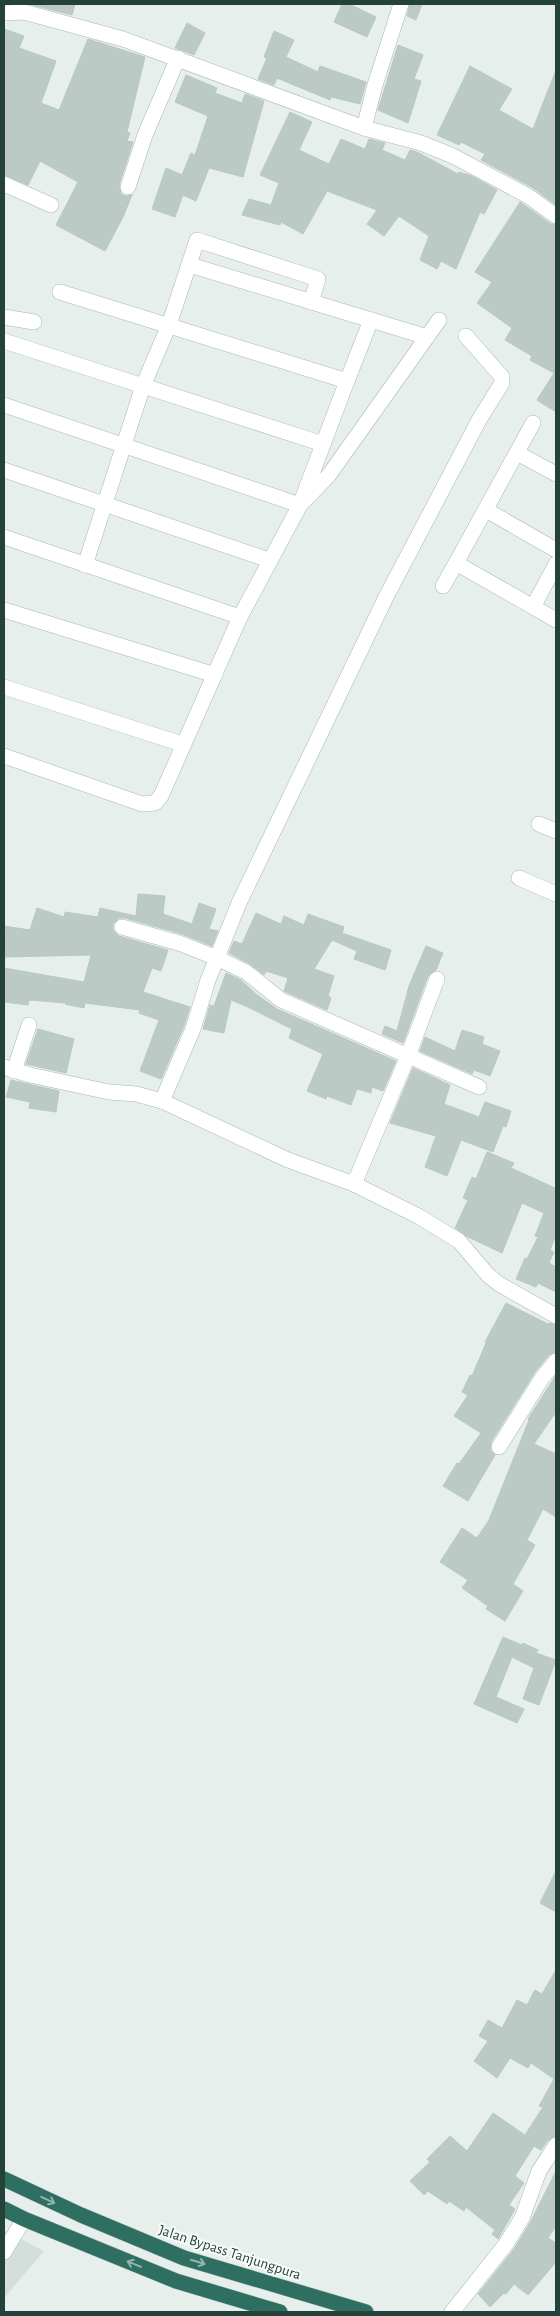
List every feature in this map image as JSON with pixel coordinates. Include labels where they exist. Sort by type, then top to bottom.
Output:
[{"type":"highway","name":"Jalan Bypass Tanjungpura","points":[[4,2179],[81,2215],[184,2258],[366,2312]]},
{"type":"highway","points":[[4,2209],[24,2219],[176,2281],[280,2312]]},
{"type":"street","points":[[364,128],[375,85],[401,4]]},
{"type":"street","points":[[4,13],[24,12],[123,39],[364,128],[422,143],[453,156],[528,196],[556,216]]},
{"type":"street","points":[[128,187],[145,135],[178,58]]},
{"type":"street","points":[[4,184],[51,205]]},
{"type":"street","points":[[85,565],[143,386],[169,325],[197,240],[318,279],[311,302]]},
{"type":"street","points":[[190,265],[427,337]]},
{"type":"street","points":[[60,292],[347,381]]},
{"type":"street","points":[[4,317],[34,322]]},
{"type":"street","points":[[4,756],[142,804],[155,803],[161,796],[182,744],[240,618],[269,560],[300,505],[371,320]]},
{"type":"street","points":[[300,505],[329,475],[440,320]]},
{"type":"street","points":[[162,1101],[193,1029],[217,958],[239,903],[386,597],[479,420],[502,383],[502,377],[466,336]]},
{"type":"street","points":[[4,342],[323,444]]},
{"type":"street","points":[[4,406],[300,505]]},
{"type":"street","points":[[443,586],[533,424]]},
{"type":"street","points":[[517,453],[556,474]]},
{"type":"street","points":[[4,470],[269,560]]},
{"type":"street","points":[[486,510],[556,550]]},
{"type":"street","points":[[4,537],[240,618]]},
{"type":"street","points":[[456,563],[556,620]]},
{"type":"street","points":[[533,607],[556,564]]},
{"type":"street","points":[[4,610],[215,675]]},
{"type":"street","points":[[4,687],[182,744]]},
{"type":"street","points":[[539,824],[556,831]]},
{"type":"street","points":[[519,878],[556,894]]},
{"type":"street","points":[[122,927],[179,943],[217,958],[246,972],[281,1000],[480,1087]]},
{"type":"street","points":[[354,1184],[408,1056],[437,979]]},
{"type":"street","points":[[29,1025],[9,1069],[108,1092],[136,1094],[162,1101],[288,1160],[354,1184],[418,1216],[459,1241],[488,1275],[499,1284],[556,1316]]},
{"type":"street","points":[[500,1447],[542,1378],[556,1361]]},
{"type":"street","points":[[452,2312],[506,2244],[522,2218],[539,2171],[556,2145]]},
{"type":"street","points":[[4,2252],[24,2219]]},
{"type":"shaded area","points":[[4,2230],[44,2251],[4,2298]]},
{"type":"building","points":[[29,4],[75,4],[72,15]]},
{"type":"building","points":[[342,4],[349,4],[376,17],[367,37],[334,22]]},
{"type":"building","points":[[410,4],[422,4],[416,20],[407,16]]},
{"type":"building","points":[[187,23],[205,33],[194,55],[175,48]]},
{"type":"building","points":[[4,29],[24,36],[19,48],[56,61],[41,103],[59,110],[88,39],[145,57],[127,132],[130,133],[127,141],[133,142],[119,185],[121,194],[126,196],[132,195],[105,251],[56,225],[78,182],[40,161],[28,185],[4,175]]},
{"type":"building","points":[[274,31],[294,40],[286,57],[318,72],[320,66],[366,82],[360,104],[331,97],[330,100],[277,78],[274,85],[258,79],[267,58],[264,57]]},
{"type":"building","points":[[398,45],[423,55],[414,79],[421,81],[408,123],[378,110]]},
{"type":"building","points":[[470,66],[512,89],[499,110],[533,129],[556,70],[556,205],[533,188],[481,160],[485,154],[461,142],[459,145],[437,135]]},
{"type":"building","points":[[186,75],[217,88],[215,93],[242,103],[245,94],[264,101],[243,177],[209,168],[196,201],[183,195],[175,217],[152,209],[166,168],[182,175],[191,153],[195,155],[208,116],[175,102]]},
{"type":"building","points":[[290,112],[312,122],[299,150],[329,164],[341,139],[365,149],[369,139],[385,143],[382,150],[405,160],[410,150],[417,152],[458,174],[459,172],[472,176],[497,190],[484,214],[480,212],[456,269],[441,261],[437,269],[420,260],[429,236],[399,216],[384,236],[367,224],[377,210],[327,191],[303,234],[281,222],[280,225],[242,215],[249,199],[271,205],[279,183],[260,175]]},
{"type":"building","points":[[520,202],[551,224],[556,225],[556,412],[537,400],[554,373],[530,360],[532,356],[505,340],[512,328],[477,303],[492,282],[475,272]]},
{"type":"building","points":[[138,894],[165,896],[163,914],[192,924],[199,903],[216,909],[209,929],[218,931],[212,946],[182,934],[125,918],[119,918],[113,924],[113,930],[119,936],[168,950],[161,971],[152,968],[143,992],[190,1007],[184,1026],[161,1079],[140,1071],[159,1020],[139,1013],[140,1010],[85,1003],[84,1008],[66,1003],[29,1000],[28,1005],[4,1002],[4,968],[84,982],[91,955],[4,957],[4,926],[30,930],[37,908],[64,917],[65,912],[98,917],[100,908],[136,916]]},
{"type":"building","points":[[256,913],[281,924],[284,916],[304,925],[308,914],[344,927],[342,933],[391,950],[385,970],[354,959],[357,951],[332,940],[314,969],[334,976],[328,996],[331,998],[327,1010],[286,992],[284,991],[288,978],[266,971],[264,975],[250,964],[229,953],[234,941],[242,944]]},
{"type":"building","points":[[426,946],[443,953],[436,970],[428,976],[403,1043],[382,1034],[385,1026],[397,1031],[409,986]]},
{"type":"building","points":[[226,973],[241,980],[277,1009],[396,1061],[383,1091],[372,1087],[371,1093],[357,1089],[351,1105],[327,1096],[326,1099],[307,1091],[323,1054],[289,1038],[292,1029],[231,1000],[224,1033],[203,1029],[210,1005],[214,1006]]},
{"type":"building","points":[[38,1029],[74,1039],[66,1073],[26,1064]]},
{"type":"building","points":[[462,1030],[484,1037],[482,1044],[500,1051],[490,1076],[474,1070],[472,1074],[420,1051],[425,1037],[455,1051]]},
{"type":"building","points":[[413,1068],[450,1085],[444,1104],[479,1117],[485,1102],[511,1111],[506,1127],[503,1126],[493,1152],[461,1140],[447,1176],[425,1167],[436,1136],[390,1123]]},
{"type":"building","points":[[11,1080],[59,1091],[56,1112],[29,1108],[30,1102],[6,1097]]},
{"type":"building","points":[[487,1152],[514,1163],[511,1168],[555,1188],[556,1186],[556,1235],[550,1250],[554,1252],[549,1263],[556,1267],[556,1292],[538,1283],[536,1287],[516,1279],[525,1258],[527,1259],[538,1237],[535,1236],[544,1213],[522,1203],[502,1253],[468,1237],[455,1228],[468,1200],[463,1198],[472,1177],[476,1179]]},
{"type":"building","points":[[506,1303],[548,1324],[556,1325],[556,1352],[549,1355],[535,1372],[491,1442],[491,1451],[495,1455],[468,1501],[443,1486],[457,1463],[459,1464],[481,1433],[454,1416],[468,1395],[462,1392],[470,1375],[472,1376],[485,1342]]},
{"type":"building","points":[[556,1375],[556,1412],[534,1444],[556,1454],[556,1517],[543,1509],[527,1540],[535,1545],[513,1584],[523,1591],[505,1621],[486,1609],[488,1606],[462,1588],[468,1580],[440,1562],[462,1528],[477,1538],[489,1520],[528,1419]]},
{"type":"building","points":[[503,1637],[522,1645],[523,1643],[538,1650],[536,1653],[556,1660],[539,1705],[523,1699],[534,1668],[512,1657],[496,1697],[524,1709],[517,1723],[474,1704]]},
{"type":"building","points":[[556,1871],[556,1912],[540,1903]]},
{"type":"building","points":[[556,1970],[556,2136],[548,2140],[541,2150],[534,2146],[515,2176],[524,2183],[509,2205],[515,2209],[498,2239],[492,2234],[495,2230],[466,2207],[464,2211],[449,2201],[447,2204],[428,2191],[424,2195],[410,2181],[430,2162],[427,2159],[450,2136],[467,2151],[493,2113],[525,2135],[543,2107],[539,2106],[554,2079],[531,2063],[528,2068],[510,2058],[497,2078],[474,2061],[488,2041],[479,2036],[488,2020],[502,2028],[517,2000],[527,2005],[535,1990],[542,1994]]},
{"type":"building","points":[[556,2171],[556,2226],[548,2238],[556,2243],[556,2262],[528,2295],[514,2284],[506,2294],[504,2293],[490,2307],[478,2294],[514,2249],[530,2223]]}]
